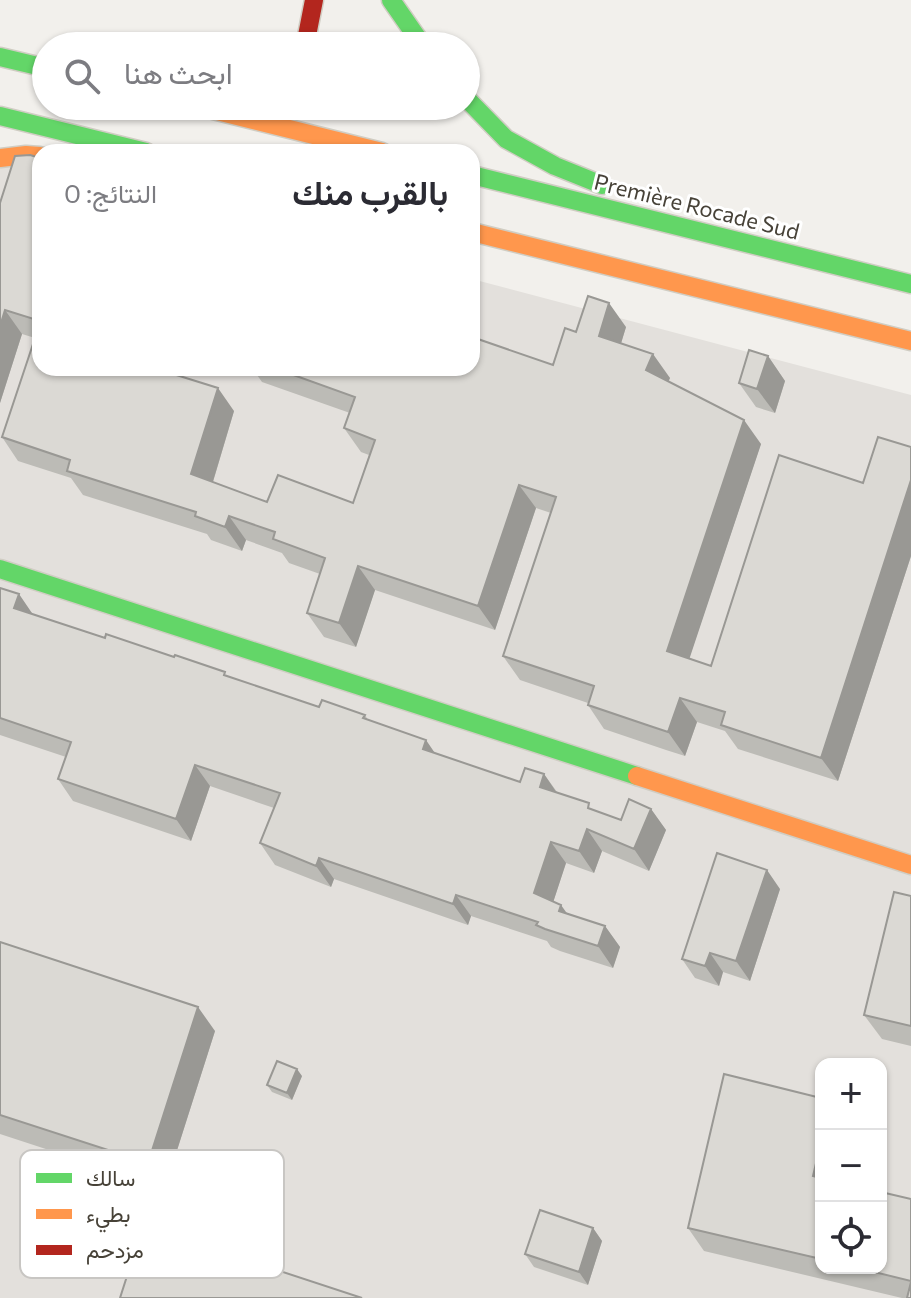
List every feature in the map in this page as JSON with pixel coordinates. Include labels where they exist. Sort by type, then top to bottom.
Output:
[{"type":"main road","points":[[308,32],[314,0]]},
{"type":"main road","points":[[391,0],[413,32]]},
{"type":"main road","points":[[2,58],[32,59]]},
{"type":"main road","points":[[2,58],[32,65]]},
{"type":"main road","points":[[480,112],[506,139],[555,166],[761,246]]},
{"type":"main road","points":[[0,116],[114,144]]},
{"type":"main road","points":[[253,120],[350,144]]},
{"type":"main road","points":[[0,158],[32,155]]},
{"type":"main road","name":"Première Rocade Sud","points":[[480,177],[911,284]]},
{"type":"main road","points":[[480,234],[911,341]]},
{"type":"main road","points":[[0,569],[911,865]]},
{"type":"shaded area","points":[[31,162],[32,376],[480,376],[480,281],[911,395],[911,1298],[0,1298],[0,168]]},
{"type":"building","points":[[15,156],[32,156],[32,318],[5,310],[0,326],[0,203]]},
{"type":"building","points":[[588,296],[609,303],[599,336],[653,354],[646,370],[744,420],[667,651],[711,666],[779,455],[863,483],[878,437],[911,447],[911,480],[821,758],[721,725],[725,712],[680,698],[668,732],[588,705],[594,686],[503,656],[556,497],[519,485],[478,606],[358,566],[339,623],[307,613],[325,558],[273,539],[275,532],[229,516],[225,527],[195,516],[196,512],[67,471],[70,460],[2,437],[32,347],[32,376],[180,376],[218,388],[191,474],[267,502],[278,475],[353,503],[375,440],[344,428],[355,397],[296,376],[480,376],[480,340],[553,365],[565,328],[576,332]]},
{"type":"building","points":[[749,350],[768,356],[757,389],[739,383]]},
{"type":"building","points":[[0,588],[19,594],[14,608],[105,638],[106,634],[175,655],[319,707],[322,700],[426,740],[423,749],[520,782],[525,768],[544,774],[540,787],[589,803],[588,808],[621,820],[629,799],[651,809],[634,849],[587,829],[579,851],[551,842],[534,893],[561,905],[559,911],[605,926],[598,946],[456,895],[453,904],[319,858],[316,866],[260,843],[280,793],[195,765],[176,819],[58,779],[71,742],[0,718]]},
{"type":"building","points":[[717,853],[767,870],[736,961],[710,953],[705,966],[682,959]]},
{"type":"building","points":[[894,892],[911,896],[911,1026],[864,1015]]},
{"type":"building","points":[[0,942],[198,1007],[152,1150],[108,1150],[0,1115]]},
{"type":"building","points":[[277,1061],[297,1069],[287,1093],[267,1085]]},
{"type":"building","points":[[724,1074],[815,1097],[815,1258],[688,1228]]},
{"type":"building","points":[[887,1193],[911,1199],[911,1281],[882,1274],[887,1274]]},
{"type":"building","points":[[540,1210],[593,1228],[579,1272],[525,1254]]},
{"type":"building","points":[[284,1272],[362,1298],[120,1298],[126,1278],[284,1278]]},
{"type":"traffic: fast","points":[[391,0],[413,32]]},
{"type":"traffic: fast","points":[[0,57],[32,65]]},
{"type":"traffic: fast","points":[[480,112],[506,139],[555,166],[602,185]]},
{"type":"traffic: fast","points":[[0,116],[114,144]]},
{"type":"traffic: fast","points":[[480,177],[911,284]]},
{"type":"traffic: fast","points":[[0,569],[637,776]]},
{"type":"traffic: slow","points":[[253,120],[350,144]]},
{"type":"traffic: slow","points":[[0,158],[32,155]]},
{"type":"traffic: slow","points":[[480,234],[911,341]]},
{"type":"traffic: slow","points":[[637,776],[911,865]]},
{"type":"traffic: jam","points":[[308,32],[314,0]]}]
